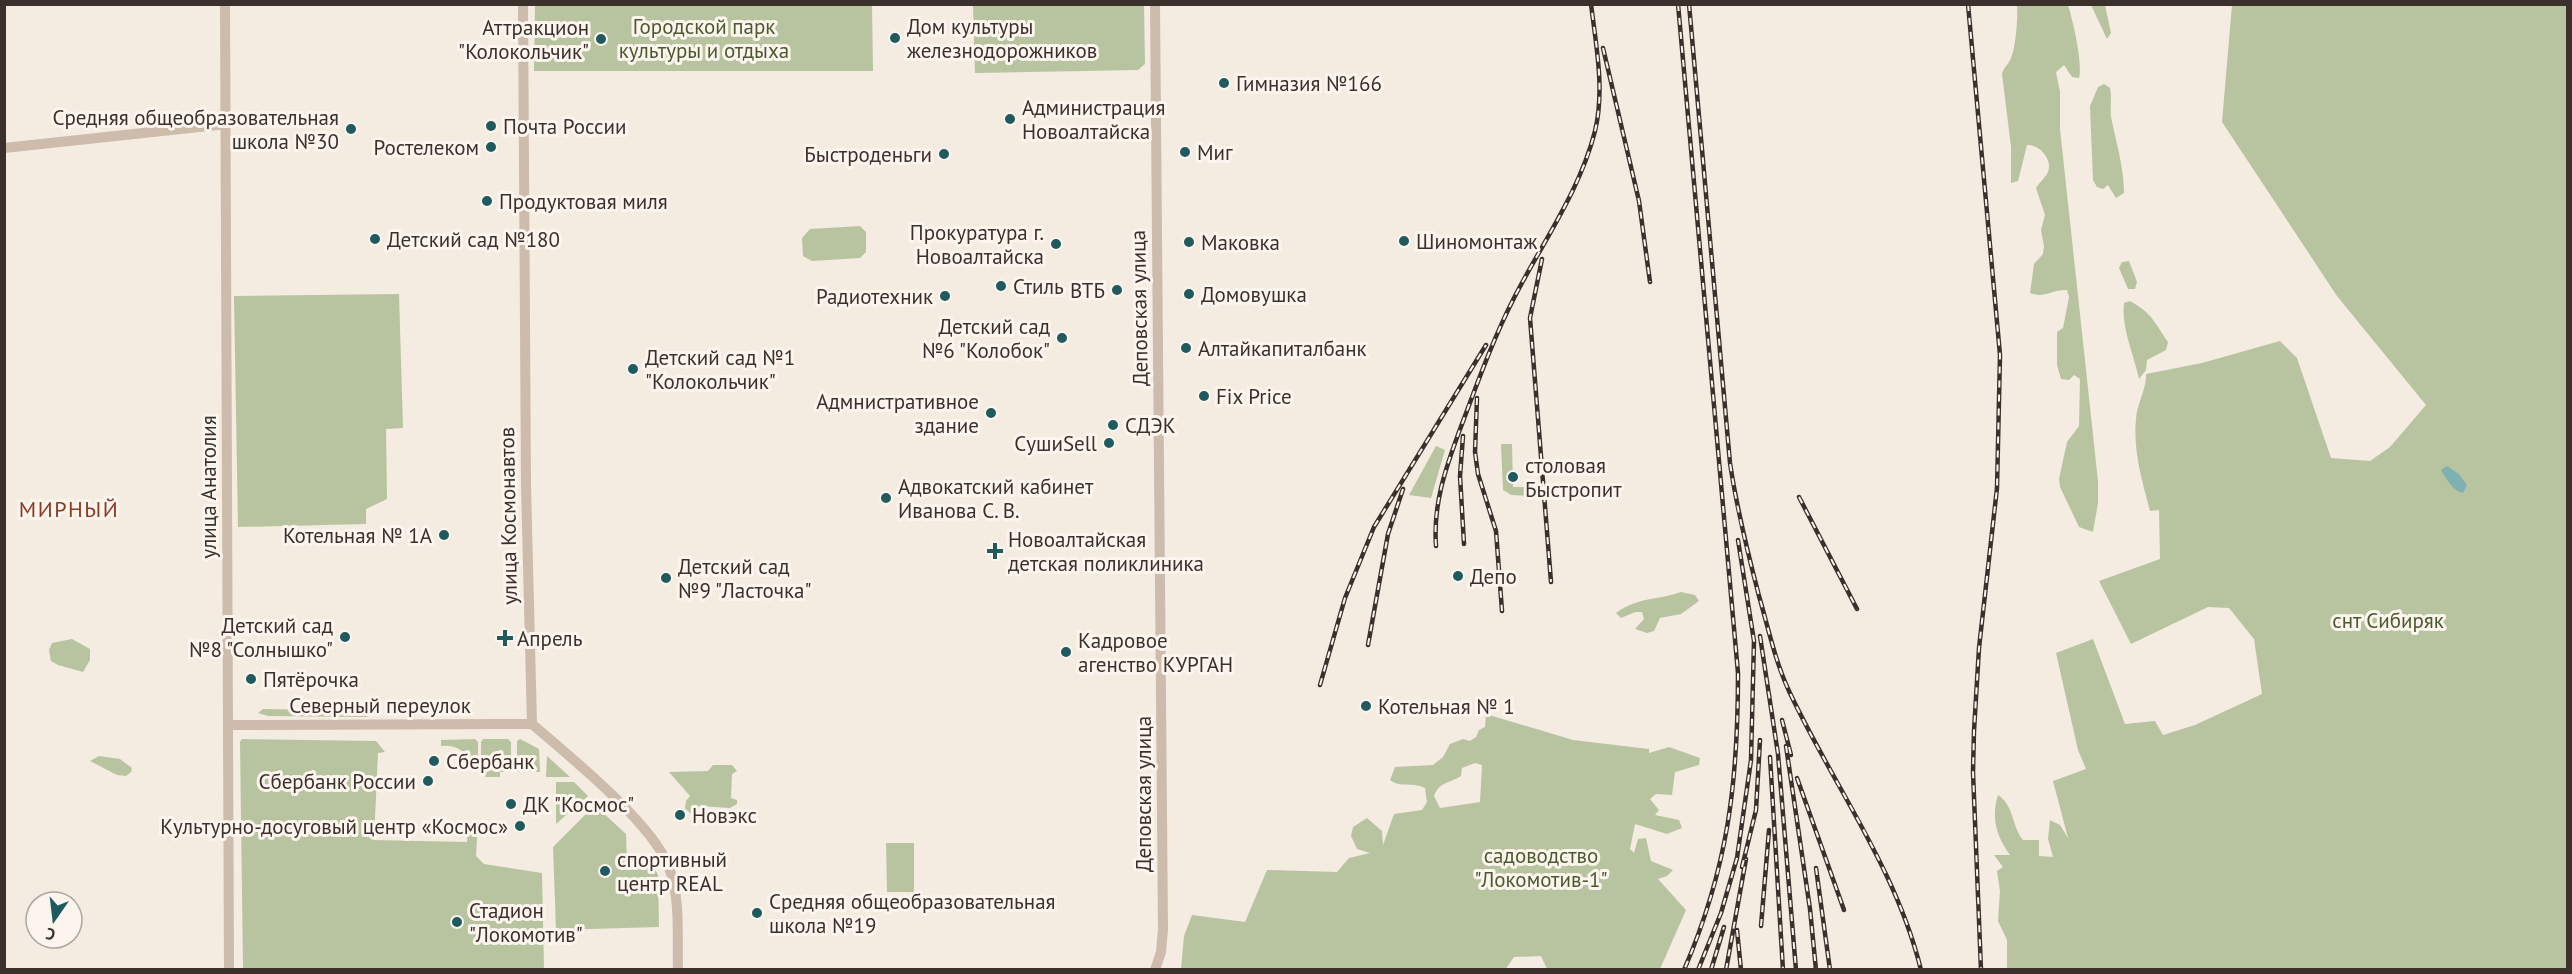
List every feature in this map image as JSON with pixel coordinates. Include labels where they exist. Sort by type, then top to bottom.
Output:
[{"type":"street","name":"улица Анатолия","points":[[225,4],[229,969]]},
{"type":"street","name":"улица Космонавтов","points":[[523,4],[526,486],[532,724]]},
{"type":"street","name":"Деповская улица","points":[[1155,4],[1163,929],[1161,952],[1155,969]]},
{"type":"street","points":[[4,148],[227,124]]},
{"type":"street","points":[[532,724],[604,788],[660,851],[675,892],[678,969]]},
{"type":"street","name":"Северный переулок","points":[[229,725],[532,724]]},
{"type":"green space","name":"Городской парк культуры и отдыха","points":[[535,5],[872,5],[873,71],[534,71]]},
{"type":"green space","points":[[973,5],[1144,5],[1145,64],[1138,70],[975,73]]},
{"type":"green space","points":[[2017,5],[2068,5],[2079,53],[2079,78],[2072,77],[2064,65],[2056,72],[2060,92],[2060,129],[2098,481],[2098,503],[2093,532],[2079,527],[2060,487],[2059,479],[2067,442],[2079,426],[2080,379],[2074,375],[2069,380],[2061,379],[2057,365],[2057,332],[2063,328],[2069,297],[2067,290],[2039,295],[2030,293],[2034,264],[2043,254],[2044,246],[2041,230],[2045,215],[2036,188],[2048,172],[2049,162],[2044,153],[2032,145],[2027,145],[2018,181],[2011,183],[2011,147],[2002,74],[2013,50]]},
{"type":"green space","points":[[2091,5],[2105,5],[2111,33],[2107,39]]},
{"type":"green space","name":"снт Сибиряк","points":[[2232,5],[2567,5],[2567,969],[2007,969],[2007,940],[1998,921],[2000,891],[1997,871],[2003,867],[1994,855],[2010,855],[2001,841],[1996,826],[1995,811],[1998,795],[2007,805],[2023,840],[2039,840],[2039,856],[2053,857],[2048,839],[2050,820],[2060,825],[2068,838],[2053,781],[2086,769],[2078,750],[2056,653],[2093,639],[2125,724],[2155,721],[2163,735],[2195,725],[2262,694],[2254,639],[2229,608],[2208,607],[2131,644],[2099,581],[2160,559],[2159,510],[2150,511],[2139,466],[2135,431],[2146,374],[2202,363],[2280,341],[2297,358],[2331,458],[2370,461],[2390,447],[2426,405],[2337,296],[2222,122]]},
{"type":"green space","points":[[2104,84],[2110,88],[2111,117],[2123,174],[2124,193],[2116,198],[2108,185],[2103,189],[2097,187],[2093,180],[2090,106],[2098,87]]},
{"type":"green space","points":[[860,226],[866,232],[866,252],[860,258],[812,261],[803,256],[802,238],[810,229]]},
{"type":"green space","points":[[2129,261],[2137,282],[2135,289],[2128,289],[2119,268],[2122,262]]},
{"type":"green space","points":[[399,294],[403,428],[386,429],[387,499],[366,509],[366,524],[238,527],[234,296]]},
{"type":"green space","points":[[2130,301],[2148,314],[2168,342],[2166,350],[2147,360],[2146,370],[2139,379],[2124,322],[2124,303]]},
{"type":"green space","points":[[1501,444],[1512,444],[1513,487],[1530,487],[1531,496],[1511,495],[1503,490]]},
{"type":"green space","points":[[1436,446],[1445,450],[1431,498],[1409,495]]},
{"type":"green space","points":[[1681,592],[1695,595],[1699,601],[1681,614],[1660,618],[1654,631],[1647,633],[1635,629],[1644,619],[1642,612],[1635,612],[1621,618],[1616,613],[1641,601]]},
{"type":"green space","points":[[72,639],[90,649],[90,660],[83,672],[51,661],[49,650],[52,643]]},
{"type":"green space","points":[[263,709],[373,711],[375,713],[366,717],[268,716],[258,713]]},
{"type":"green space","name":"садоводство \"Локомотив-1\"","points":[[1486,714],[1573,740],[1649,749],[1649,753],[1669,747],[1700,758],[1699,765],[1675,772],[1672,795],[1656,794],[1650,799],[1659,810],[1655,815],[1679,820],[1682,828],[1667,834],[1635,824],[1630,849],[1634,853],[1638,839],[1646,838],[1651,861],[1673,870],[1667,876],[1658,879],[1686,910],[1660,969],[1547,969],[1541,956],[1514,957],[1505,970],[1181,969],[1184,936],[1192,915],[1245,922],[1267,870],[1337,872],[1349,858],[1370,853],[1357,849],[1351,836],[1353,827],[1367,818],[1382,831],[1383,845],[1394,814],[1422,810],[1427,802],[1425,788],[1398,784],[1390,780],[1395,767],[1433,765],[1443,757],[1450,744],[1463,739],[1470,741],[1476,737],[1479,730],[1485,727]],"holes":[[[1475,763],[1482,765],[1480,802],[1440,808],[1434,796],[1436,791],[1445,783],[1461,776],[1462,768]]]},
{"type":"green space","points":[[242,739],[376,741],[385,752],[378,753],[374,840],[467,842],[468,822],[478,822],[476,856],[484,864],[542,873],[544,969],[243,969],[240,742]]},
{"type":"green space","points":[[475,739],[478,742],[478,768],[475,770],[463,751],[458,748],[441,746],[441,740]]},
{"type":"green space","points":[[483,739],[508,739],[511,742],[511,772],[500,772],[500,777],[486,777],[481,772],[481,742]]},
{"type":"green space","points":[[520,739],[539,749],[540,772],[517,772],[517,741]]},
{"type":"green space","points":[[99,756],[120,759],[132,768],[131,772],[126,776],[117,775],[90,761]]},
{"type":"green space","points":[[547,756],[570,777],[546,777]]},
{"type":"green space","points":[[713,765],[732,765],[737,771],[732,774],[731,798],[737,800],[737,804],[730,808],[699,806],[697,813],[691,814],[685,808],[690,796],[669,772],[708,771]]},
{"type":"green space","points":[[556,782],[574,782],[588,796],[556,824]]},
{"type":"green space","name":"спортивный центр REAL","points":[[591,809],[600,810],[626,834],[627,865],[653,865],[658,875],[659,927],[556,930],[553,847]]},
{"type":"green space","points":[[886,843],[914,843],[914,892],[887,892]]},
{"type":"water","points":[[2447,466],[2459,474],[2467,485],[2463,493],[2453,488],[2443,474],[2441,470]]},
{"type":"railway","points":[[1436,546],[1436,516],[1441,488],[1478,381],[1514,298],[1580,175],[1595,131],[1599,84],[1591,4]]},
{"type":"railway","points":[[1678,4],[1738,673],[1736,751],[1728,825],[1711,896],[1684,970]]},
{"type":"railway","points":[[1689,4],[1730,463],[1746,546],[1784,680],[1806,726],[1880,862],[1910,933],[1921,970]]},
{"type":"railway","points":[[1968,4],[2000,355],[1997,488],[1979,648],[1974,731],[1973,772],[1981,970]]},
{"type":"railway","points":[[1603,48],[1639,201],[1650,282]]},
{"type":"railway","points":[[1542,259],[1530,318],[1551,582]]},
{"type":"railway","points":[[1320,685],[1345,598],[1374,527],[1486,345]]},
{"type":"railway","points":[[1477,398],[1475,452],[1478,474],[1496,531],[1502,611]]},
{"type":"railway","points":[[1463,436],[1460,476],[1464,544]]},
{"type":"railway","points":[[1368,645],[1388,534],[1403,489]]},
{"type":"railway","points":[[1799,497],[1857,609]]},
{"type":"railway","points":[[1698,970],[1721,913],[1737,858],[1751,760],[1754,641],[1738,540]]},
{"type":"railway","points":[[1760,636],[1778,754],[1796,970]]},
{"type":"railway","points":[[1782,720],[1791,755]]},
{"type":"railway","points":[[1742,867],[1756,810],[1760,740]]},
{"type":"railway","points":[[1786,746],[1810,909],[1816,970]]},
{"type":"railway","points":[[1770,757],[1783,970]]},
{"type":"railway","points":[[1797,778],[1844,910]]},
{"type":"railway","points":[[1761,926],[1769,830]]},
{"type":"railway","points":[[1726,970],[1746,859]]},
{"type":"railway","points":[[1816,868],[1830,970]]},
{"type":"railway","points":[[1711,970],[1724,927]]},
{"type":"railway","points":[[1737,930],[1741,970]]},
{"type":"place","name":"Дом культуры железнодорожников","points":[[895,38]]},
{"type":"place","name":"Аттракцион \"Колокольчик\"","points":[[601,39]]},
{"type":"place","name":"Гимназия №166","points":[[1224,83]]},
{"type":"place","name":"Администрация Новоалтайска","points":[[1010,119]]},
{"type":"place","name":"Почта России","points":[[491,126]]},
{"type":"place","name":"Средняя общеобразовательная школа №30","points":[[351,129]]},
{"type":"place","name":"Ростелеком","points":[[491,147]]},
{"type":"place","name":"Миг","points":[[1185,152]]},
{"type":"place","name":"Быстроденьги","points":[[944,154]]},
{"type":"place","name":"Продуктовая миля","points":[[487,201]]},
{"type":"place","name":"Детский сад №180","points":[[375,239]]},
{"type":"place","name":"Шиномонтаж","points":[[1404,241]]},
{"type":"place","name":"Маковка","points":[[1189,242]]},
{"type":"place","name":"Прокуратура г. Новоалтайска","points":[[1056,244]]},
{"type":"place","name":"Стиль","points":[[1001,286]]},
{"type":"place","name":"ВТБ","points":[[1117,290]]},
{"type":"place","name":"Домовушка","points":[[1189,294]]},
{"type":"place","name":"Радиотехник","points":[[945,296]]},
{"type":"place","name":"Детский сад №6 \"Колобок\"","points":[[1062,338]]},
{"type":"place","name":"Алтайкапиталбанк","points":[[1186,348]]},
{"type":"place","name":"Детский сад №1 \"Колокольчик\"","points":[[633,369]]},
{"type":"place","name":"Fix Price","points":[[1204,396]]},
{"type":"place","name":"Адмнистративное здание","points":[[991,413]]},
{"type":"place","name":"СДЭК","points":[[1113,425]]},
{"type":"place","name":"СушиSell","points":[[1109,443]]},
{"type":"place","name":"столовая Быстропит","points":[[1513,477]]},
{"type":"place","name":"Адвокатский кабинет Иванова С. В.","points":[[886,498]]},
{"type":"place","name":"Котельная № 1А","points":[[444,535]]},
{"type":"place","name":"Новоалтайская детская поликлиника","points":[[995,551]]},
{"type":"place","name":"Депо","points":[[1458,576]]},
{"type":"place","name":"Детский сад №9 \"Ласточка\"","points":[[666,578]]},
{"type":"place","name":"Детский сад №8 \"Солнышко\"","points":[[345,637]]},
{"type":"place","name":"Апрель","points":[[505,638]]},
{"type":"place","name":"Кадровое агенство КУРГАН","points":[[1066,652]]},
{"type":"place","name":"Пятёрочка","points":[[251,679]]},
{"type":"place","name":"Котельная № 1","points":[[1366,706]]},
{"type":"place","name":"Сбербанк","points":[[434,761]]},
{"type":"place","name":"Сбербанк России","points":[[428,781]]},
{"type":"place","name":"ДК \"Космос\"","points":[[511,804]]},
{"type":"place","name":"Новэкс","points":[[680,815]]},
{"type":"place","name":"Культурно-досуговый центр «Космос»","points":[[520,826]]},
{"type":"place","name":"спортивный центр REAL","points":[[605,871]]},
{"type":"place","name":"Средняя общеобразовательная школа №19","points":[[757,913]]},
{"type":"place","name":"Стадион \"Локомотив\"","points":[[457,922]]},
{"type":"district","name":"МИРНЫЙ","points":[[69,509]]}]
